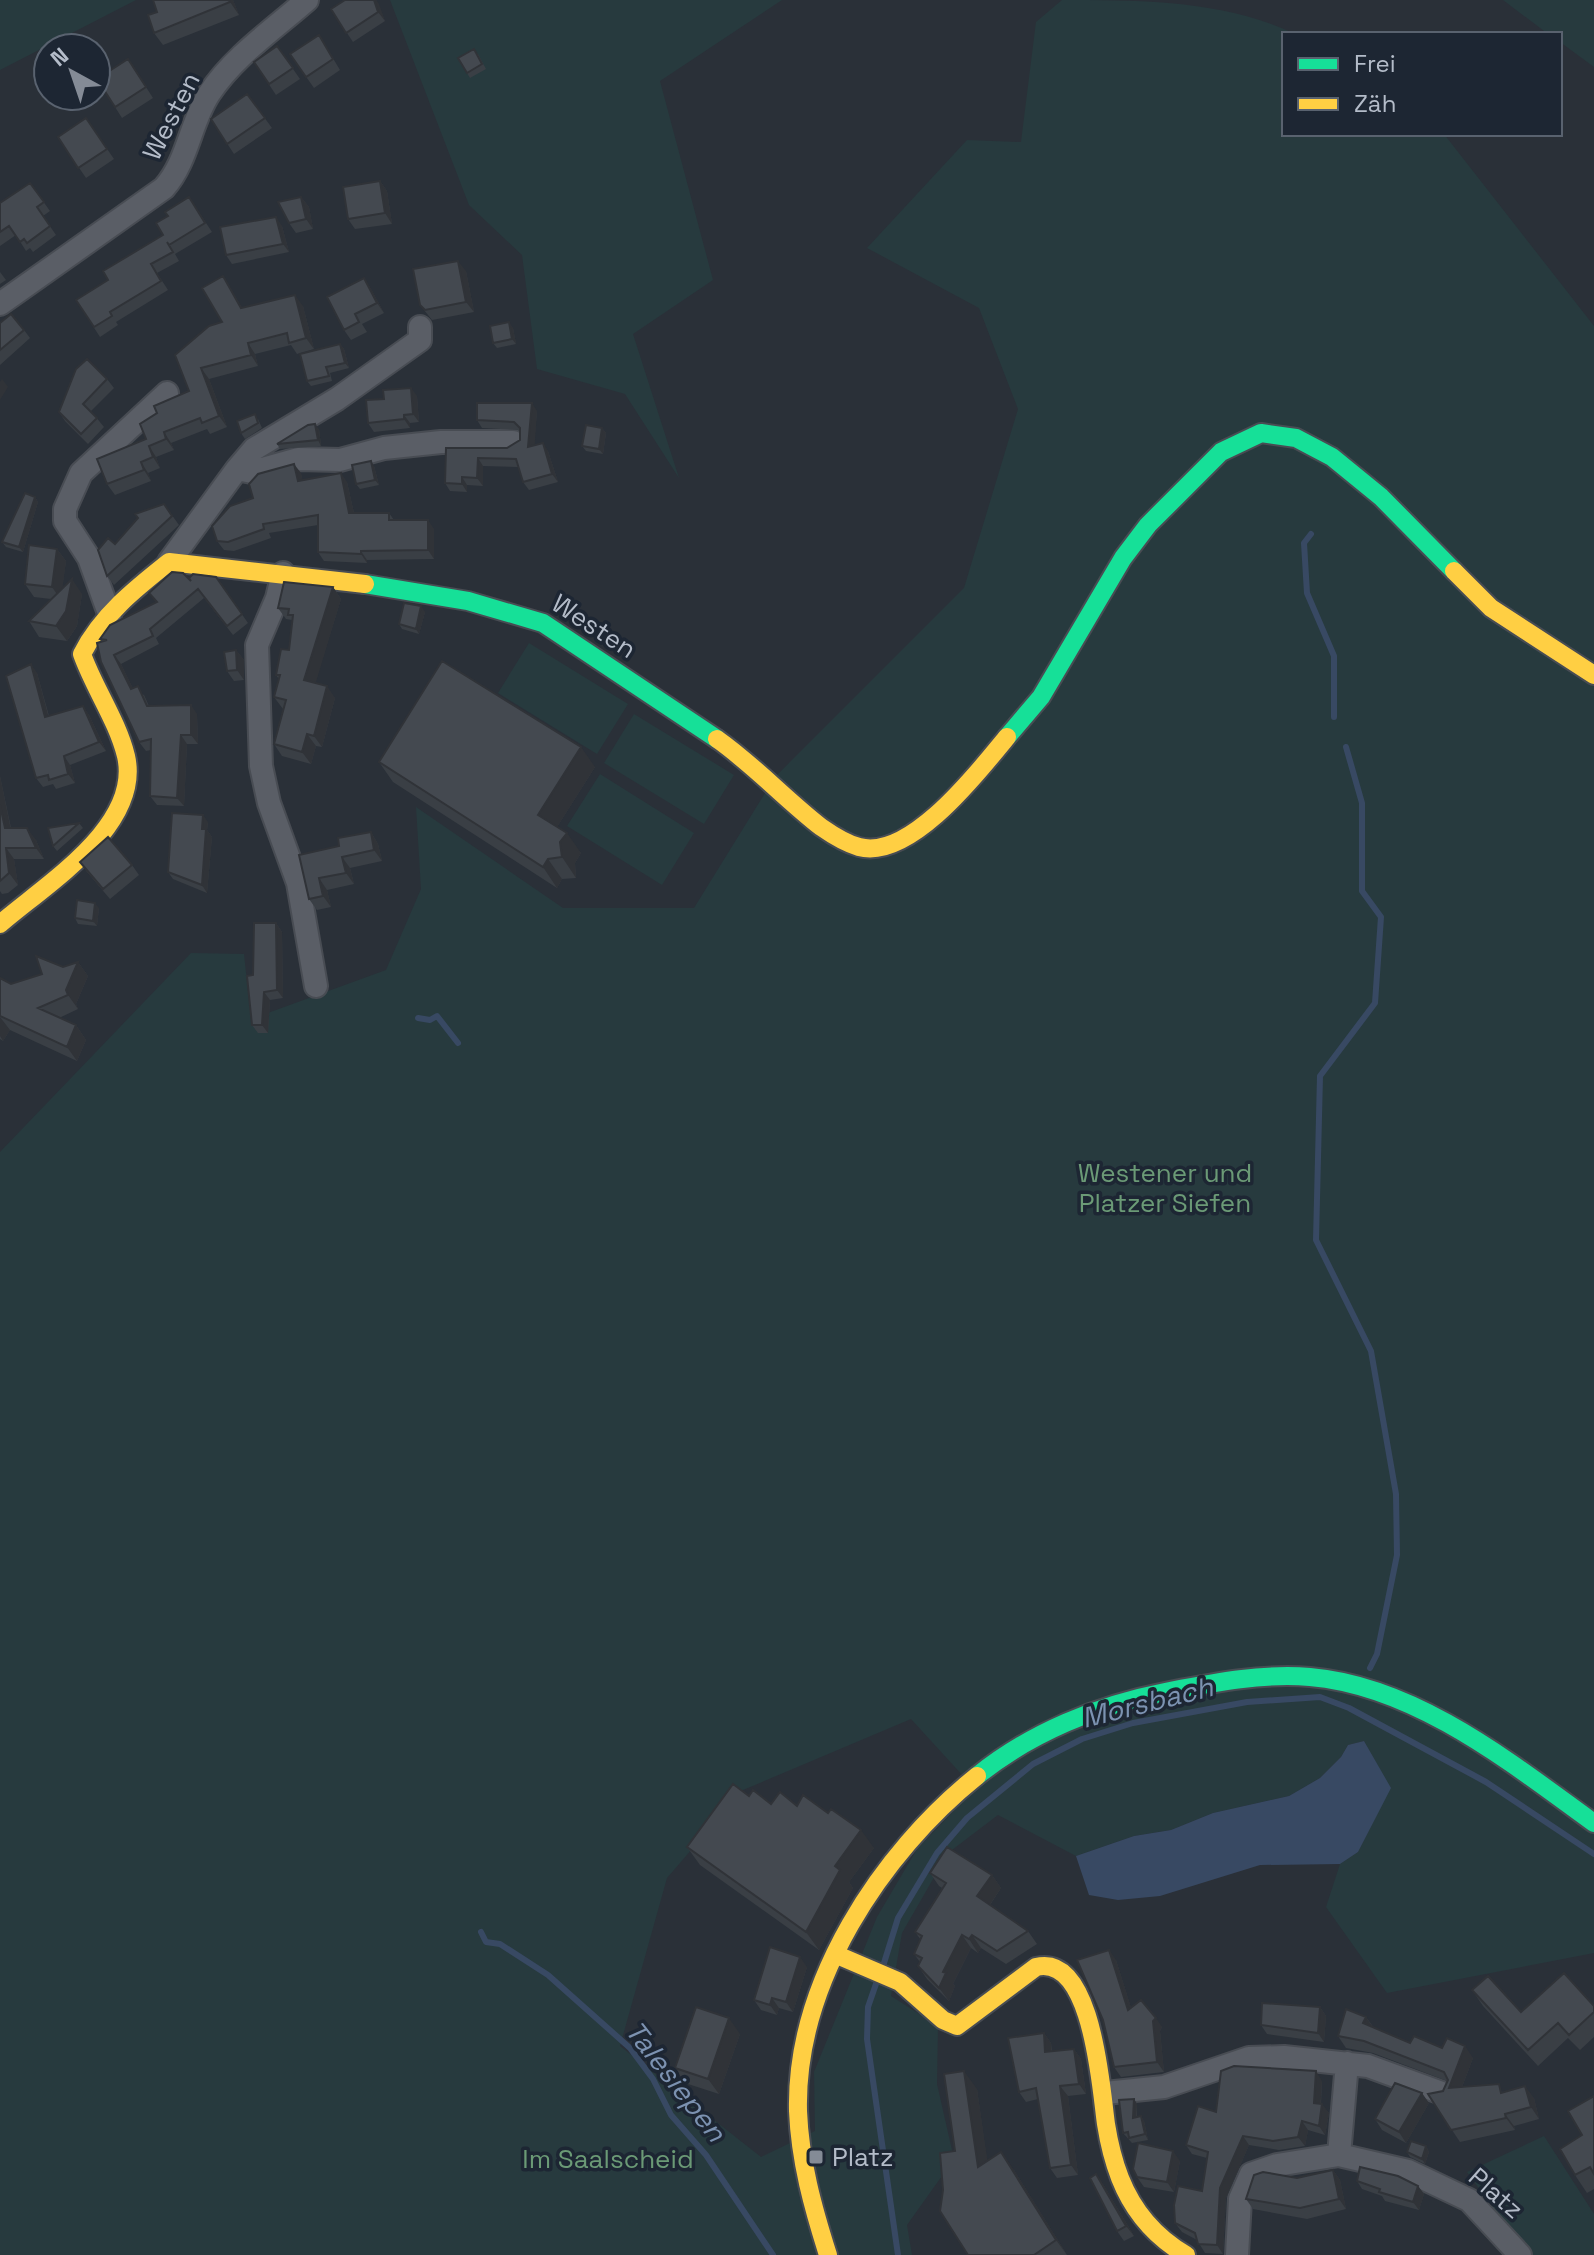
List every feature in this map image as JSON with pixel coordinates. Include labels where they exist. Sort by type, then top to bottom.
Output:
[{"type":"street","name":"Westen","points":[[0,304],[164,188],[173,177],[198,114],[218,82],[307,0]]},
{"type":"street","points":[[0,924],[107,831],[118,814],[126,776],[123,737],[82,654],[86,644],[110,616],[169,562],[254,449],[337,399],[420,340],[420,327]]},
{"type":"street","points":[[110,616],[89,558],[65,521],[65,509],[81,473],[167,393]]},
{"type":"street","name":"Westen","points":[[169,562],[283,573],[468,601],[519,613],[543,623],[756,769],[824,829],[850,844],[880,847],[897,843],[916,832],[975,776],[1041,697],[1123,558],[1148,525],[1221,452],[1261,433],[1296,438],[1332,457],[1381,497],[1491,608],[1594,675]]},
{"type":"street","points":[[237,469],[252,472],[298,459],[340,460],[384,448],[441,442],[513,442]]},
{"type":"street","points":[[283,573],[277,598],[257,645],[261,766],[269,803],[298,883],[316,986]]},
{"type":"street","points":[[828,2255],[803,2164],[799,2088],[817,2000],[837,1955],[882,1874],[917,1829],[961,1784],[993,1762],[1057,1727],[1097,1710],[1164,1690],[1279,1675],[1352,1684],[1382,1694],[1469,1740],[1594,1823]]},
{"type":"street","points":[[837,1955],[887,1974],[910,1988],[948,2024],[957,2026],[1029,1970],[1045,1965],[1058,1968],[1076,1991],[1100,2057],[1109,2142],[1129,2195],[1161,2241],[1186,2255]]},
{"type":"street","points":[[1105,2093],[1164,2087],[1249,2058],[1368,2066],[1442,2093]]},
{"type":"street","points":[[1339,2155],[1347,2063]]},
{"type":"street","name":"Platz","points":[[1237,2255],[1240,2199],[1251,2174],[1277,2165],[1339,2155],[1408,2171],[1453,2189],[1487,2216],[1520,2255]]},
{"type":"green space","points":[[0,0],[136,0],[74,32],[32,32],[32,54],[0,70]]},
{"type":"green space","points":[[390,0],[782,0],[660,81],[713,280],[633,334],[679,478],[625,394],[537,369],[522,255],[469,205]]},
{"type":"green space","points":[[1062,0],[1181,4],[1240,14],[1290,32],[1282,32],[1282,136],[1446,136],[1594,326],[1594,1953],[1387,1993],[1326,1907],[1340,1864],[1358,1852],[1390,1788],[1364,1741],[1348,1745],[1341,1757],[1320,1778],[1289,1796],[1213,1813],[1171,1830],[1134,1836],[1076,1856],[998,1815],[948,1853],[902,1933],[891,1996],[938,2026],[937,2084],[954,2159],[907,2225],[912,2255],[0,2255],[0,1152],[191,953],[244,954],[251,1019],[386,970],[421,889],[416,807],[563,908],[694,908],[775,777],[964,588],[1018,409],[979,308],[867,248],[967,140],[1021,142],[1036,22]],"holes":[[[911,1719],[975,1789],[917,1849],[877,1917],[814,2072],[815,2131],[761,2157],[620,2046],[667,1878],[743,1790]]]},
{"type":"green space","points":[[1503,0],[1594,0],[1594,67],[1562,43],[1562,32],[1545,32]]},
{"type":"green space","points":[[529,643],[628,704],[597,754],[498,693]]},
{"type":"green space","points":[[634,714],[734,775],[704,824],[604,763]]},
{"type":"green space","points":[[600,774],[694,833],[662,885],[567,826]]},
{"type":"green space","points":[[1544,2136],[1594,2214],[1594,2255],[1527,2255],[1467,2172]]},
{"type":"water","points":[[1364,1741],[1391,1788],[1358,1852],[1340,1864],[1260,1865],[1160,1896],[1118,1900],[1089,1895],[1076,1856],[1134,1836],[1171,1830],[1213,1813],[1289,1796],[1320,1778],[1341,1757],[1348,1745]]},
{"type":"building","points":[[153,0],[230,2],[154,33],[148,15],[157,12]]},
{"type":"building","points":[[345,0],[374,0],[378,12],[346,33],[331,9]]},
{"type":"building","points":[[319,35],[333,59],[306,77],[290,54]]},
{"type":"building","points":[[277,46],[293,68],[269,84],[254,62]]},
{"type":"building","points":[[474,49],[482,64],[467,73],[458,58]]},
{"type":"building","points":[[128,59],[146,87],[115,107],[112,102],[112,69]]},
{"type":"building","points":[[247,94],[265,118],[227,144],[211,119]]},
{"type":"building","points":[[86,118],[107,149],[78,168],[58,137]]},
{"type":"building","points":[[380,181],[385,213],[348,219],[343,187]]},
{"type":"building","points":[[30,183],[44,202],[37,207],[50,226],[27,243],[24,239],[20,242],[9,226],[0,232],[0,203]]},
{"type":"building","points":[[189,197],[205,223],[169,245],[167,242],[173,252],[151,264],[161,281],[110,312],[112,316],[94,327],[76,300],[108,280],[103,271],[163,235],[156,223],[168,216],[165,212]]},
{"type":"building","points":[[301,197],[306,219],[289,223],[278,202]]},
{"type":"building","points":[[276,217],[283,244],[226,255],[220,227]]},
{"type":"building","points":[[458,261],[466,302],[425,310],[420,305],[413,269]]},
{"type":"building","points":[[223,276],[241,308],[295,295],[306,338],[289,343],[287,333],[248,343],[251,355],[201,368],[219,416],[202,423],[200,418],[164,432],[166,439],[149,446],[153,457],[141,462],[144,470],[107,484],[97,459],[146,439],[140,424],[157,413],[154,406],[189,391],[175,355],[209,326],[222,322],[202,288]]},
{"type":"building","points":[[364,278],[377,303],[355,314],[359,322],[344,330],[327,297]]},
{"type":"building","points":[[11,314],[24,330],[0,350],[0,323]]},
{"type":"building","points":[[509,322],[512,339],[493,343],[490,326]]},
{"type":"building","points":[[340,344],[345,363],[326,367],[329,376],[307,381],[300,354]]},
{"type":"building","points":[[87,359],[107,379],[83,404],[97,418],[81,434],[59,412],[76,369]]},
{"type":"building","points":[[411,388],[413,414],[404,415],[404,419],[368,423],[366,400],[384,399],[383,390]]},
{"type":"building","points":[[477,403],[532,403],[528,447],[543,443],[552,474],[523,482],[516,459],[478,458],[477,478],[462,477],[462,484],[445,483],[446,448],[507,448],[520,440],[520,428],[514,422],[477,420]]},
{"type":"building","points":[[255,414],[258,423],[241,433],[237,421]]},
{"type":"building","points":[[315,424],[318,440],[277,444],[308,425]]},
{"type":"building","points":[[586,425],[602,428],[599,449],[582,446]]},
{"type":"building","points":[[371,461],[375,480],[356,484],[352,465]]},
{"type":"building","points":[[294,464],[298,481],[341,473],[349,513],[389,513],[389,520],[428,520],[428,550],[361,551],[361,554],[318,552],[318,515],[263,524],[264,529],[228,542],[217,541],[212,526],[230,506],[253,498],[249,484],[258,474]]},
{"type":"building","points":[[25,493],[35,497],[19,547],[2,542]]},
{"type":"building","points":[[164,504],[172,516],[107,576],[98,550],[108,538],[115,544],[138,518],[135,514]]},
{"type":"building","points":[[29,545],[57,549],[52,587],[25,584]]},
{"type":"building","points":[[172,572],[183,573],[191,581],[189,578],[193,574],[216,577],[242,614],[227,626],[198,589],[150,629],[153,636],[114,655],[131,689],[138,686],[147,706],[191,705],[191,735],[181,735],[177,798],[150,796],[151,739],[139,742],[101,662],[97,643],[107,640],[100,639],[110,625],[157,602],[149,593]]},
{"type":"building","points":[[72,579],[66,611],[56,626],[29,621]]},
{"type":"building","points":[[284,582],[333,587],[304,680],[327,686],[314,736],[307,734],[302,752],[274,744],[286,700],[274,697],[280,675],[276,675],[281,649],[289,650],[293,615],[288,615],[289,609],[278,608]]},
{"type":"building","points":[[404,603],[421,606],[416,629],[399,624]]},
{"type":"building","points":[[236,650],[237,670],[227,671],[224,652]]},
{"type":"building","points":[[442,661],[581,747],[538,815],[567,833],[560,842],[562,857],[548,859],[543,867],[379,762]]},
{"type":"building","points":[[31,664],[45,717],[83,706],[99,742],[64,756],[68,774],[49,780],[48,775],[36,778],[6,676]]},
{"type":"building","points":[[0,805],[5,828],[27,828],[36,848],[6,848],[9,873],[0,881]]},
{"type":"building","points":[[172,813],[203,815],[202,829],[206,829],[202,885],[168,872]]},
{"type":"building","points":[[79,823],[53,846],[48,828]]},
{"type":"building","points":[[371,832],[374,850],[342,857],[346,873],[319,878],[323,896],[309,899],[299,855],[339,846],[338,838]]},
{"type":"building","points":[[108,837],[132,865],[103,889],[80,862]]},
{"type":"building","points":[[77,900],[95,903],[93,921],[75,918]]},
{"type":"building","points":[[254,923],[276,923],[277,990],[264,992],[262,1025],[252,1025],[247,976],[253,975]]},
{"type":"building","points":[[36,956],[63,967],[78,962],[66,990],[68,995],[38,1008],[76,1025],[67,1047],[0,1016],[0,978],[11,984],[42,974]]},
{"type":"building","points":[[733,1784],[749,1796],[753,1790],[771,1804],[780,1792],[797,1806],[803,1795],[828,1813],[831,1809],[861,1830],[835,1866],[840,1870],[806,1932],[687,1847]]},
{"type":"building","points":[[947,1847],[992,1875],[977,1896],[1028,1931],[997,1951],[972,1935],[969,1939],[962,1935],[943,1972],[946,1973],[939,1988],[918,1966],[922,1958],[914,1954],[922,1936],[915,1932],[946,1883],[930,1873]]},
{"type":"building","points":[[770,1947],[800,1957],[786,2002],[772,1998],[770,2005],[754,2000]]},
{"type":"building","points":[[1109,1950],[1128,2010],[1141,2000],[1156,2018],[1153,2021],[1157,2062],[1114,2067],[1103,2020],[1077,1960]]},
{"type":"building","points":[[1564,1973],[1594,2006],[1594,2012],[1569,2035],[1558,2023],[1528,2050],[1472,1990],[1488,1976],[1521,2012]]},
{"type":"building","points":[[1262,2003],[1320,2007],[1318,2033],[1261,2025]]},
{"type":"building","points":[[696,2007],[729,2018],[708,2079],[675,2068]]},
{"type":"building","points":[[1346,2009],[1366,2017],[1363,2023],[1410,2043],[1414,2036],[1442,2048],[1447,2038],[1465,2046],[1449,2088],[1499,2084],[1501,2093],[1525,2086],[1531,2107],[1505,2114],[1506,2118],[1451,2130],[1428,2094],[1443,2091],[1448,2080],[1444,2072],[1364,2041],[1338,2036]]},
{"type":"building","points":[[1044,2033],[1045,2052],[1074,2049],[1079,2084],[1060,2086],[1071,2165],[1050,2168],[1036,2088],[1019,2092],[1008,2038]]},
{"type":"building","points":[[1234,2066],[1316,2071],[1314,2103],[1322,2104],[1319,2126],[1302,2121],[1298,2137],[1273,2141],[1243,2136],[1220,2188],[1217,2245],[1198,2244],[1195,2233],[1175,2223],[1174,2205],[1178,2186],[1202,2191],[1208,2152],[1186,2145],[1198,2106],[1216,2112],[1221,2071]]},
{"type":"building","points":[[964,2071],[978,2167],[1001,2152],[1056,2240],[1034,2255],[968,2255],[940,2211],[943,2190],[940,2153],[955,2151],[944,2074]]},
{"type":"building","points":[[1395,2083],[1422,2093],[1399,2132],[1375,2119]]},
{"type":"building","points":[[1594,2096],[1594,2174],[1590,2167],[1575,2175],[1560,2149],[1582,2135],[1568,2111]]},
{"type":"building","points":[[1134,2099],[1133,2118],[1141,2116],[1145,2134],[1129,2138],[1128,2132],[1123,2133],[1119,2100]]},
{"type":"building","points":[[1411,2141],[1426,2146],[1422,2159],[1407,2152]]},
{"type":"building","points":[[1138,2143],[1173,2151],[1167,2182],[1137,2177],[1133,2169]]},
{"type":"building","points":[[1360,2167],[1398,2176],[1418,2186],[1413,2202],[1379,2192],[1380,2189],[1357,2181]]},
{"type":"building","points":[[1333,2170],[1339,2199],[1300,2208],[1246,2199],[1254,2175],[1263,2172],[1297,2178]]},
{"type":"building","points":[[1096,2174],[1126,2226],[1117,2231],[1090,2178]]},
{"type":"waterway","points":[[1311,534],[1304,543],[1307,593],[1334,656],[1334,717]]},
{"type":"waterway","points":[[1346,747],[1362,803],[1362,891],[1381,917],[1375,1003],[1320,1076],[1316,1240],[1371,1351],[1396,1494],[1397,1555],[1377,1654],[1370,1668]]},
{"type":"waterway","points":[[418,1018],[430,1020],[437,1016],[458,1043]]},
{"type":"waterway","name":"Morsbach","points":[[884,1963],[898,1918],[937,1853],[967,1818],[1033,1764],[1082,1739],[1133,1723],[1247,1702],[1320,1697],[1349,1708],[1486,1782],[1594,1854]]},
{"type":"waterway","name":"Talesiepen","points":[[481,1932],[486,1942],[500,1944],[548,1975],[630,2048],[653,2079],[671,2115],[706,2155],[773,2255]]},
{"type":"waterway","name":"Morsbach","points":[[877,1981],[868,2007],[867,2039],[898,2255]]},
{"type":"traffic: fast","points":[[1007,737],[1041,697],[1123,558],[1148,525],[1221,452],[1261,433],[1296,438],[1332,457],[1381,497],[1454,571]]},
{"type":"traffic: fast","points":[[365,584],[468,601],[543,623],[717,739]]},
{"type":"traffic: fast","points":[[977,1776],[1042,1734],[1115,1705],[1165,1692],[1237,1680],[1273,1676],[1310,1677],[1349,1683],[1425,1711],[1496,1753],[1594,1823]]},
{"type":"traffic: slow","points":[[0,924],[86,851],[120,806],[127,782],[126,756],[82,654],[99,627],[132,593],[169,562],[365,584]]},
{"type":"traffic: slow","points":[[1454,571],[1491,608],[1594,675]]},
{"type":"traffic: slow","points":[[717,739],[825,830],[855,846],[879,848],[900,840],[942,810],[1007,737]]},
{"type":"traffic: slow","points":[[828,2255],[808,2184],[799,2130],[801,2063],[811,2015],[828,1969],[850,1924],[877,1882],[908,1843],[977,1776]]},
{"type":"traffic: slow","points":[[837,1955],[900,1982],[943,2020],[957,2026],[1036,1967],[1055,1968],[1070,1981],[1082,2002],[1097,2056],[1108,2138],[1120,2178],[1146,2222],[1164,2240],[1186,2255]]},
{"type":"place","name":"Platz","points":[[816,2157]]},
{"type":"park label","name":"Westener und Platzer Siefen","points":[[1165,1188]]},
{"type":"park label","name":"Im Saalscheid","points":[[608,2159]]}]
